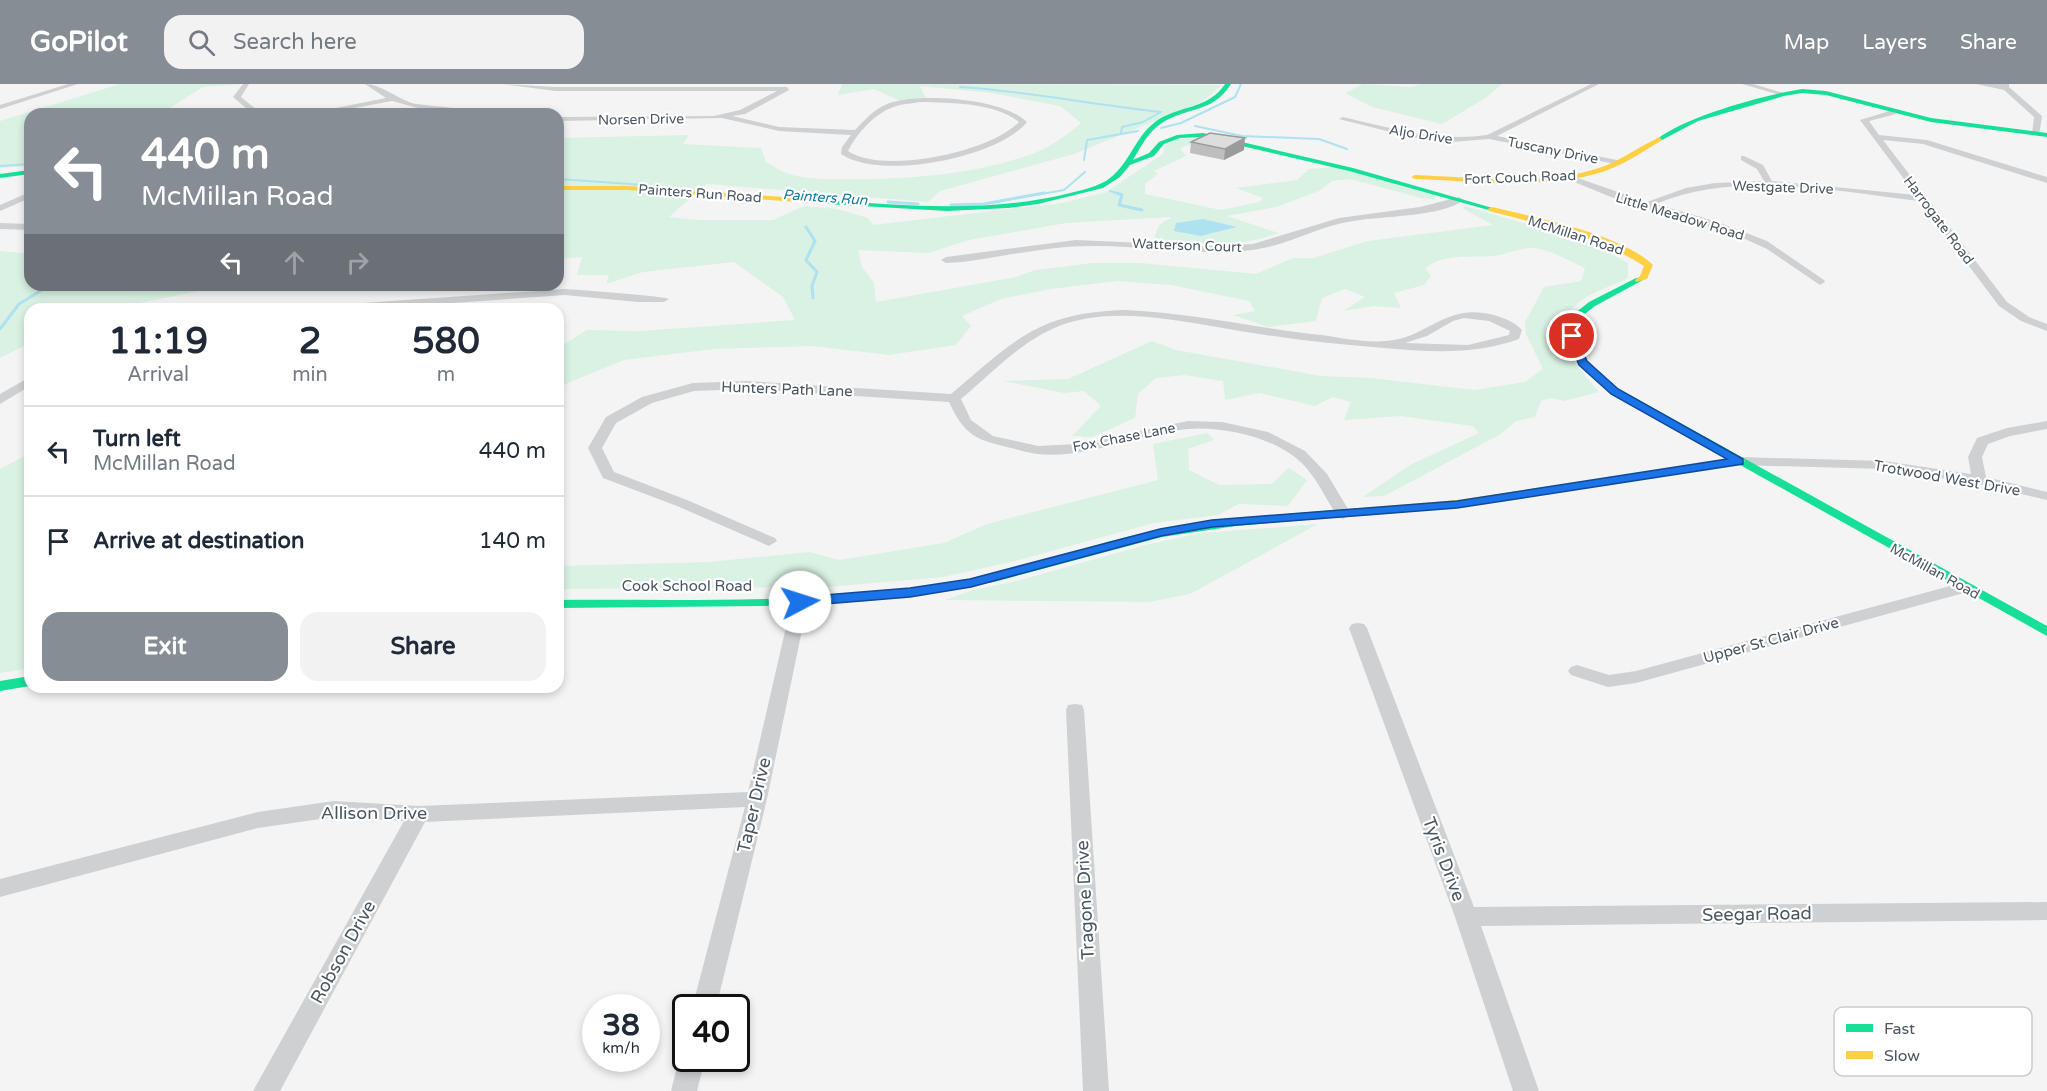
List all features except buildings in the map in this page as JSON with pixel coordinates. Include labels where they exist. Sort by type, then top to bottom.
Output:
[{"type":"street","points":[[0,107],[75,84]]},
{"type":"street","points":[[246,84],[237,97],[250,108]]},
{"type":"street","points":[[368,84],[391,99],[427,108]]},
{"type":"street","points":[[506,84],[555,89],[788,86]]},
{"type":"street","name":"Painters Run Road","points":[[564,188],[619,187],[903,207],[989,208],[1025,204],[1083,192],[1110,182],[1129,163],[1146,135],[1158,122],[1220,98],[1228,84]]},
{"type":"street","name":"Aljo Drive","points":[[1343,118],[1440,140],[1474,140],[1489,137],[1596,84]]},
{"type":"street","points":[[1745,84],[1783,94]]},
{"type":"street","points":[[1979,84],[2006,86],[2029,107],[2039,121],[2042,134]]},
{"type":"street","points":[[724,116],[755,106],[788,86]]},
{"type":"street","name":"Fort Couch Road","points":[[1368,174],[1454,180],[1566,177],[1595,172],[1617,163],[1683,125],[1783,94],[1802,91],[1826,93],[1893,112],[2042,134]]},
{"type":"street","points":[[342,108],[391,99]]},
{"type":"street","points":[[724,116],[779,129],[858,133],[886,107],[919,100],[958,102],[1005,112],[1019,117],[1023,122],[1021,127],[1001,140],[983,147],[906,163],[872,163],[849,156],[844,152],[845,148],[858,133]]},
{"type":"street","points":[[2029,107],[2047,109]]},
{"type":"street","name":"Harrogate Road","points":[[1893,112],[1864,120],[2003,304],[2025,319],[2047,328]]},
{"type":"street","name":"Norsen Drive","points":[[564,119],[724,116]]},
{"type":"street","name":"McMillan Road","points":[[1129,163],[1143,160],[1158,150],[1161,143],[1170,138],[1203,135],[1368,174],[1588,237],[1632,253],[1649,265],[1644,277],[1592,304],[1577,316],[1572,336],[1583,363],[1615,391],[2047,632]]},
{"type":"street","name":"Tuscany Drive","points":[[1489,137],[1617,163]]},
{"type":"street","points":[[1878,137],[1924,142],[2047,180]]},
{"type":"street","points":[[1744,158],[1760,166],[1770,184]]},
{"type":"street","points":[[0,176],[24,173]]},
{"type":"street","name":"Little Meadow Road","points":[[1566,177],[1590,188],[1730,230],[1764,244],[1820,282]]},
{"type":"street","name":"Westgate Drive","points":[[1647,205],[1685,191],[1725,185],[1770,184],[1922,198]]},
{"type":"street","points":[[0,208],[24,198]]},
{"type":"street","name":"Watterson Court","points":[[946,260],[980,258],[1073,243],[1108,242],[1208,248],[1253,247],[1288,238],[1323,223],[1441,207],[1459,200]]},
{"type":"street","points":[[0,226],[24,227]]},
{"type":"street","points":[[406,303],[565,292],[638,300],[664,298]]},
{"type":"street","points":[[954,398],[1025,339],[1057,323],[1092,316],[1135,313],[1301,336],[1430,350],[1469,349],[1515,337],[1516,330],[1498,319],[1480,315],[1463,315],[1449,319],[1423,334],[1387,345]]},
{"type":"street","points":[[0,400],[24,385]]},
{"type":"street","name":"Hunters Path Lane","points":[[769,541],[682,503],[608,475],[595,448],[611,420],[647,400],[693,387],[747,385],[954,398]]},
{"type":"street","name":"Fox Chase Lane","points":[[954,398],[965,422],[988,439],[1038,450],[1077,448],[1156,430],[1188,426],[1222,426],[1263,435],[1299,454],[1322,477],[1343,514]]},
{"type":"street","points":[[1979,480],[1976,457],[1982,441],[2007,432],[2047,425]]},
{"type":"street","name":"Trotwood West Drive","points":[[1739,461],[1884,465],[1979,480],[2047,496]]},
{"type":"street","name":"Cook School Road","points":[[564,603],[800,602],[910,592],[971,583],[1160,533],[1212,524],[1457,504],[1739,461]]},
{"type":"street","name":"Upper St Clair Drive","points":[[1577,671],[1608,681],[1636,677],[1965,587]]},
{"type":"street","name":"Taper Drive","points":[[708,994],[757,799],[800,602]]},
{"type":"street","name":"Tyris Drive","points":[[1358,628],[1466,917],[1526,1091]]},
{"type":"street","points":[[0,686],[24,682]]},
{"type":"street","name":"Tragone Drive","points":[[1075,710],[1096,1091]]},
{"type":"street","name":"Allison Drive","points":[[0,888],[258,820],[334,809],[419,814],[757,799]]},
{"type":"street","name":"Robson Drive","points":[[267,1091],[419,814]]},
{"type":"street","name":"Seegar Road","points":[[1466,917],[2047,911]]},
{"type":"street","points":[[684,1091],[689,1072]]},
{"type":"green space","points":[[120,84],[242,84],[203,87],[170,108],[42,108]]},
{"type":"green space","points":[[842,84],[1222,85],[1202,102],[1074,154],[940,191],[928,202],[707,184],[669,217],[699,220],[773,220],[804,206],[837,209],[868,218],[873,225],[1062,203],[1106,192],[1163,154],[1166,144],[1177,139],[1208,138],[1180,148],[1186,156],[1154,171],[1158,174],[1145,184],[1145,194],[1221,210],[1259,202],[1263,198],[1236,188],[1297,180],[1309,169],[1336,167],[1434,195],[1435,199],[1421,198],[1350,179],[1332,181],[1319,191],[1276,207],[1227,216],[1278,233],[1248,241],[1217,244],[1154,239],[1159,225],[1172,217],[1066,223],[969,240],[928,253],[858,250],[862,267],[874,283],[876,302],[1016,277],[1035,270],[1093,263],[1141,263],[1256,274],[1293,258],[1313,258],[1368,241],[1493,225],[1462,208],[1465,206],[1588,242],[1628,263],[1628,278],[1582,300],[1568,315],[1564,326],[1564,338],[1574,361],[1599,392],[1564,401],[1551,398],[1541,401],[1535,417],[1516,421],[1501,434],[1384,496],[1363,497],[1410,465],[1479,433],[1472,426],[1401,416],[1344,420],[1351,402],[1333,397],[1315,406],[1259,393],[1225,400],[1223,381],[1184,375],[1156,378],[1138,394],[1135,418],[1092,437],[1072,436],[1101,406],[1084,391],[1064,393],[1003,381],[1068,379],[1152,341],[1176,350],[1321,376],[1371,378],[1474,390],[1525,382],[1543,369],[1526,334],[1525,322],[1544,287],[1581,281],[1585,268],[1553,253],[1533,248],[1492,256],[1449,258],[1433,263],[1425,268],[1431,276],[1424,285],[1394,293],[1401,308],[1374,306],[1343,311],[1365,297],[1345,289],[1322,298],[1316,321],[1268,327],[1233,315],[1255,311],[1249,301],[1171,285],[1118,281],[1051,289],[1001,299],[962,316],[971,326],[956,345],[889,355],[813,346],[713,349],[624,360],[564,385],[564,344],[587,330],[640,331],[795,320],[783,297],[734,262],[643,272],[606,284],[609,275],[577,275],[582,257],[564,258],[564,138],[689,135],[683,144],[761,148],[766,162],[786,173],[799,176],[827,179],[887,179],[958,172],[1004,163],[1048,147],[1081,123],[1060,106],[991,93],[920,86],[926,98],[900,101],[874,89],[838,95]]},
{"type":"green space","points":[[1363,84],[1411,87],[1420,84],[1502,84],[1487,97],[1442,124],[1372,107],[1345,93]]},
{"type":"green space","points":[[24,114],[24,166],[0,168],[0,121]]},
{"type":"green space","points":[[0,251],[24,253],[24,291],[198,291],[140,303],[24,303],[24,346],[0,358]]},
{"type":"green space","points":[[1207,433],[1214,440],[1188,449],[1189,470],[1219,485],[1271,484],[1289,468],[1307,480],[1288,506],[1239,504],[1218,515],[1154,523],[1011,562],[943,577],[828,587],[564,589],[564,566],[709,562],[810,552],[839,560],[944,543],[987,524],[1158,480],[1153,444]]},
{"type":"green space","points":[[24,456],[24,669],[0,673],[0,469]]},
{"type":"green space","points":[[1318,524],[1190,594],[1149,602],[945,600],[973,590],[1017,581],[1145,545],[1202,533]]},
{"type":"water","points":[[1203,219],[1237,227],[1201,236],[1174,231],[1176,223]]},
{"type":"waterway","name":"Painters Run","points":[[1161,128],[1181,123],[1235,97],[1241,84]]},
{"type":"waterway","points":[[960,87],[1161,112],[1143,122],[1122,127],[1121,133]]},
{"type":"waterway","points":[[1195,126],[1242,136],[1319,139],[1347,149]]},
{"type":"waterway","name":"Painters Run","points":[[1084,160],[1087,140],[1138,131]]},
{"type":"waterway","name":"Painters Run","points":[[0,166],[24,164]]},
{"type":"waterway","name":"Painters Run","points":[[1036,195],[1064,190],[1085,172]]},
{"type":"waterway","name":"Painters Run","points":[[564,179],[645,185]]},
{"type":"waterway","points":[[1110,191],[1122,195]]},
{"type":"waterway","name":"Painters Run","points":[[951,205],[984,204],[1044,193]]},
{"type":"waterway","points":[[1117,193],[1122,195]]},
{"type":"waterway","points":[[1122,195],[1119,205],[1142,210]]},
{"type":"waterway","name":"Painters Run","points":[[888,202],[918,204]]},
{"type":"waterway","points":[[806,227],[815,241],[806,260],[817,272],[812,286],[813,298]]},
{"type":"waterway","points":[[0,329],[19,304],[40,291]]},
{"type":"traffic: fast","points":[[827,202],[917,208],[978,208],[1038,202],[1084,192],[1105,184],[1118,175],[1151,128],[1168,117],[1215,100],[1228,84]]},
{"type":"traffic: fast","points":[[1660,139],[1696,120],[1783,94],[1802,91],[1826,93],[1931,120],[2047,135]]},
{"type":"traffic: fast","points":[[1129,163],[1148,157],[1161,143],[1179,136],[1203,135],[1351,169],[1492,209]]},
{"type":"traffic: fast","points":[[0,176],[24,173]]},
{"type":"traffic: fast","points":[[1639,280],[1592,304],[1577,316],[1572,336],[1583,363],[1615,391],[2047,632]]},
{"type":"traffic: fast","points":[[564,604],[765,602],[868,597],[994,578],[1114,544],[1187,529],[1361,512]]},
{"type":"traffic: fast","points":[[0,686],[24,682]]},
{"type":"traffic: slow","points":[[1415,177],[1529,180],[1574,176],[1611,166],[1660,139]]},
{"type":"traffic: slow","points":[[564,188],[628,188],[827,202]]},
{"type":"traffic: slow","points":[[1492,209],[1574,231],[1632,254],[1649,265],[1644,277],[1639,280]]},
{"type":"traffic: slow","points":[[1361,512],[1457,504],[1739,461]]},
{"type":"route","points":[[800,602],[910,592],[971,583],[1160,533],[1212,524],[1457,504],[1739,461],[1615,391],[1583,363],[1572,336]]}]
